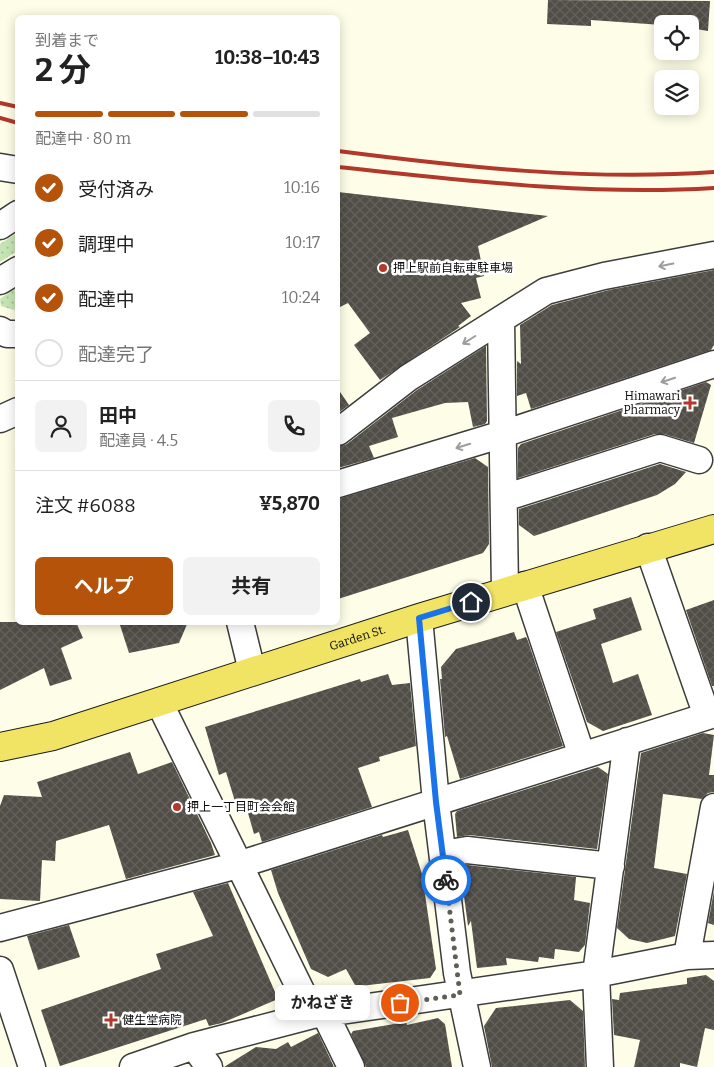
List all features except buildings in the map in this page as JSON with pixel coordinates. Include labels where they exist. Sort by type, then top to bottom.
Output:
[{"type":"main road","name":"Garden St.","points":[[0,747],[53,736],[419,618],[648,547],[714,529]]},
{"type":"street","points":[[0,167],[15,170]]},
{"type":"street","points":[[0,226],[15,216]]},
{"type":"street","points":[[340,430],[408,378],[546,291],[604,276],[714,255]]},
{"type":"street","points":[[0,281],[15,272]]},
{"type":"street","points":[[501,320],[504,498],[515,588],[582,756]]},
{"type":"street","points":[[0,330],[7,334],[15,334]]},
{"type":"street","points":[[340,483],[503,434],[714,364]]},
{"type":"street","points":[[0,419],[15,412]]},
{"type":"street","points":[[504,498],[660,448],[699,460]]},
{"type":"street","points":[[0,928],[238,865],[710,715],[648,547]]},
{"type":"street","points":[[419,618],[436,802],[460,995],[477,1067]]},
{"type":"street","points":[[241,625],[252,671]]},
{"type":"street","points":[[159,702],[238,865],[319,1015],[351,1067]]},
{"type":"street","points":[[600,1067],[596,974],[627,742]]},
{"type":"street","points":[[687,956],[714,807]]},
{"type":"street","points":[[443,854],[467,850],[611,866]]},
{"type":"street","points":[[133,1067],[194,1046],[319,1015],[596,974],[687,956],[714,955]]},
{"type":"street","points":[[0,970],[32,1067]]},
{"type":"street","points":[[194,1046],[209,1067]]},
{"type":"green space","points":[[15,234],[15,252],[0,262],[0,244]]},
{"type":"green space","points":[[15,288],[15,310],[1,306],[0,299]]},
{"type":"railway","points":[[0,103],[15,106]]},
{"type":"railway","points":[[0,118],[15,122]]},
{"type":"railway","points":[[340,151],[479,167],[573,174],[620,175],[714,172]]},
{"type":"railway","points":[[340,167],[573,188],[620,190],[714,188]]},
{"type":"way so far","points":[[400,1003],[460,995],[446,880]]},
{"type":"place","name":"押上駅前自転車駐車場","points":[[383,268]]},
{"type":"place","name":"Himawari Pharmacy","points":[[690,403]]},
{"type":"place","name":"押上一丁目町会会館","points":[[177,807]]},
{"type":"place","name":"かねざき","points":[[400,1003]]},
{"type":"place","name":"健生堂病院","points":[[111,1020]]},
{"type":"route","points":[[446,880],[436,802],[419,618],[471,602]]}]
